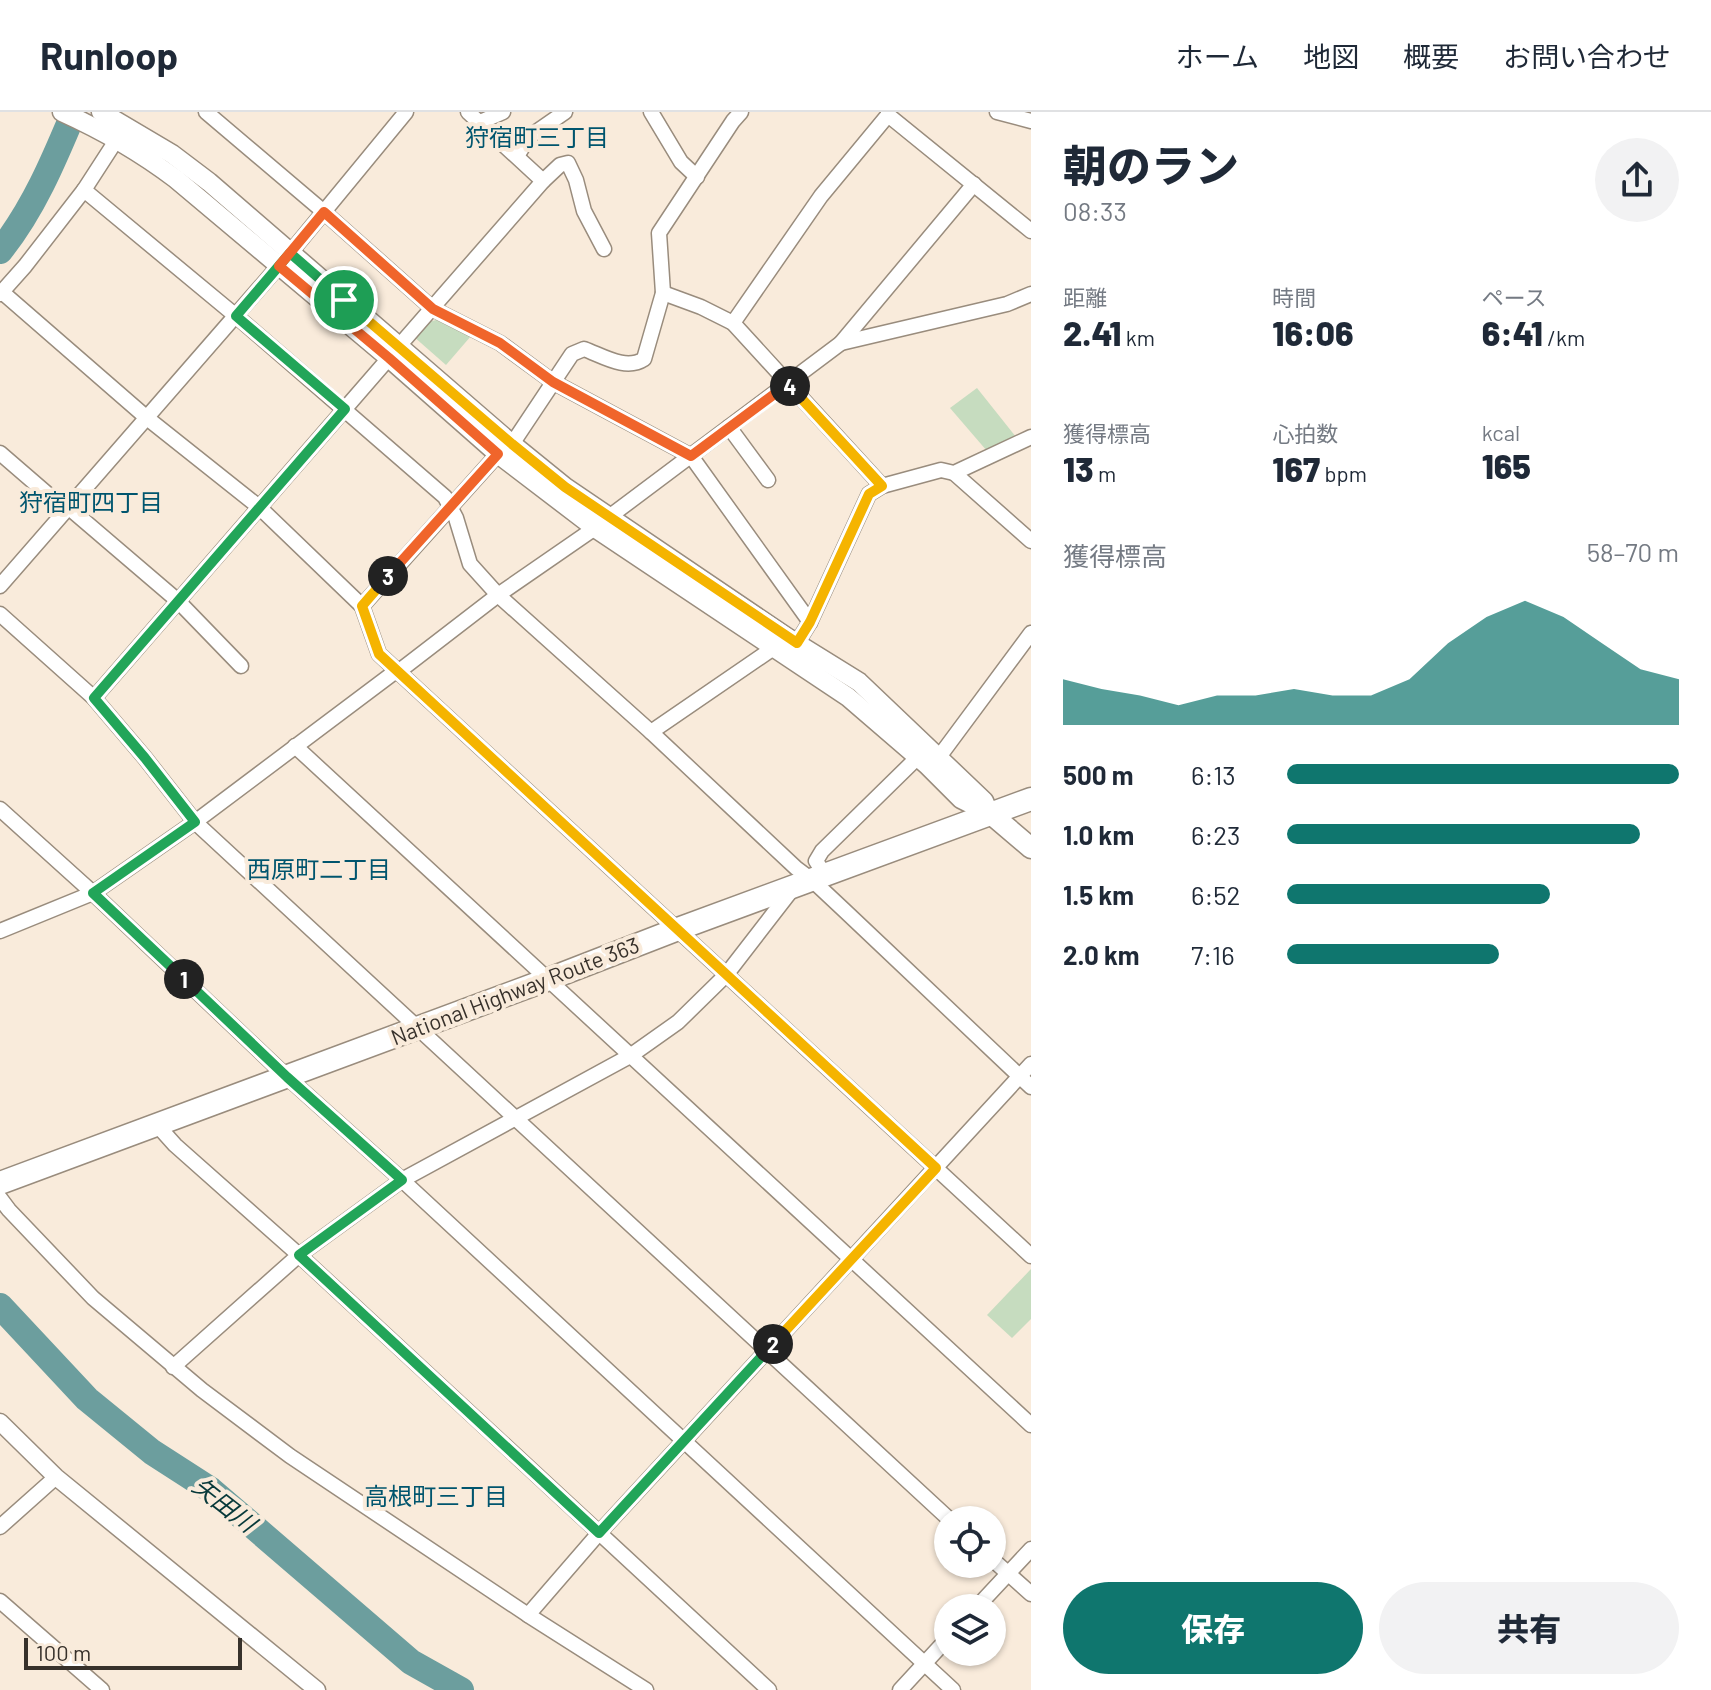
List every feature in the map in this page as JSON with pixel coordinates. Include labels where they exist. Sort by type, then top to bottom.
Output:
[{"type":"highway","name":"National Highway Route 363","points":[[0,1183],[1031,799]]},
{"type":"main road","points":[[62,112],[116,123],[144,155],[284,260],[505,449],[602,523],[848,697],[961,799],[991,814],[1031,848]]},
{"type":"main road","points":[[602,523],[859,682],[984,801],[991,814]]},
{"type":"street","points":[[0,586],[284,260],[406,112]]},
{"type":"street","points":[[473,118],[503,112]]},
{"type":"street","points":[[651,112],[681,162],[697,177]]},
{"type":"street","points":[[362,606],[505,449],[572,354],[584,349],[626,365],[644,359],[663,293],[659,233],[741,112]]},
{"type":"street","points":[[997,112],[1031,121]]},
{"type":"street","points":[[209,113],[433,309],[500,343],[553,382],[691,456],[810,622]]},
{"type":"street","points":[[517,156],[529,137],[563,113]]},
{"type":"street","points":[[733,323],[821,196],[888,114],[1031,231]]},
{"type":"street","points":[[473,118],[543,181]]},
{"type":"street","points":[[116,123],[84,190],[1,293],[147,418],[259,507],[362,606],[379,654],[1031,1256]]},
{"type":"street","points":[[94,698],[560,165],[568,163],[584,211],[604,249]]},
{"type":"street","points":[[0,931],[93,893],[195,822],[498,595],[602,523],[788,384],[841,343],[974,184]]},
{"type":"street","points":[[84,190],[236,316],[445,497],[451,506],[470,564],[498,595],[651,732],[1031,1087]]},
{"type":"street","points":[[663,293],[733,323],[882,486]]},
{"type":"street","points":[[841,343],[1007,304],[1031,294]]},
{"type":"street","points":[[729,427],[768,480]]},
{"type":"street","points":[[954,473],[1031,437]]},
{"type":"street","points":[[0,453],[178,601],[241,666]]},
{"type":"street","points":[[797,643],[810,622],[869,494],[882,486],[941,470],[954,473],[1031,541]]},
{"type":"street","points":[[0,614],[94,698],[195,822],[935,1506]]},
{"type":"street","points":[[939,757],[1029,640]]},
{"type":"street","points":[[651,732],[775,647]]},
{"type":"street","points":[[295,746],[1031,1425]]},
{"type":"street","points":[[173,1367],[299,1255],[402,1180],[630,1056],[678,1022],[726,975],[810,881],[822,851],[918,757]]},
{"type":"street","points":[[0,809],[953,1690]]},
{"type":"street","points":[[528,1615],[599,1533],[1031,1064]]},
{"type":"street","points":[[158,1126],[175,1145],[299,1255],[769,1690]]},
{"type":"street","points":[[0,1198],[93,1298],[173,1367],[290,1456],[646,1690]]},
{"type":"street","points":[[0,1422],[56,1477],[308,1687]]},
{"type":"street","points":[[3,1518],[56,1477]]},
{"type":"street","points":[[989,1594],[1031,1549]]},
{"type":"street","points":[[1008,1574],[1031,1594]]},
{"type":"street","points":[[0,1601],[102,1690]]},
{"type":"street","points":[[900,1690],[934,1653]]},
{"type":"green space","points":[[446,317],[471,336],[446,365],[413,336],[429,322]]},
{"type":"green space","points":[[977,388],[1016,437],[987,451],[950,408]]},
{"type":"green space","points":[[1031,1269],[1031,1319],[1012,1338],[987,1315]]},
{"type":"waterway","points":[[0,251],[33,202],[74,112]]},
{"type":"waterway","name":"矢田川","points":[[0,1306],[87,1399],[152,1452],[211,1490],[411,1662],[461,1690]]},
{"type":"district","name":"狩宿町三丁目","points":[[537,138]]},
{"type":"district","name":"狩宿町四丁目","points":[[91,503]]},
{"type":"district","name":"西原町二丁目","points":[[319,870]]},
{"type":"district","name":"高根町三丁目","points":[[436,1497]]},
{"type":"route","points":[[344,300],[290,253],[279,266],[236,316],[345,409],[94,698],[195,822],[93,893],[287,1077],[402,1180],[299,1255],[599,1533],[936,1168],[379,654],[362,606],[498,454],[279,266],[324,212],[433,309],[500,343],[553,382],[691,456],[788,384],[882,486],[869,494],[810,622],[797,643],[565,487],[344,300]]}]
